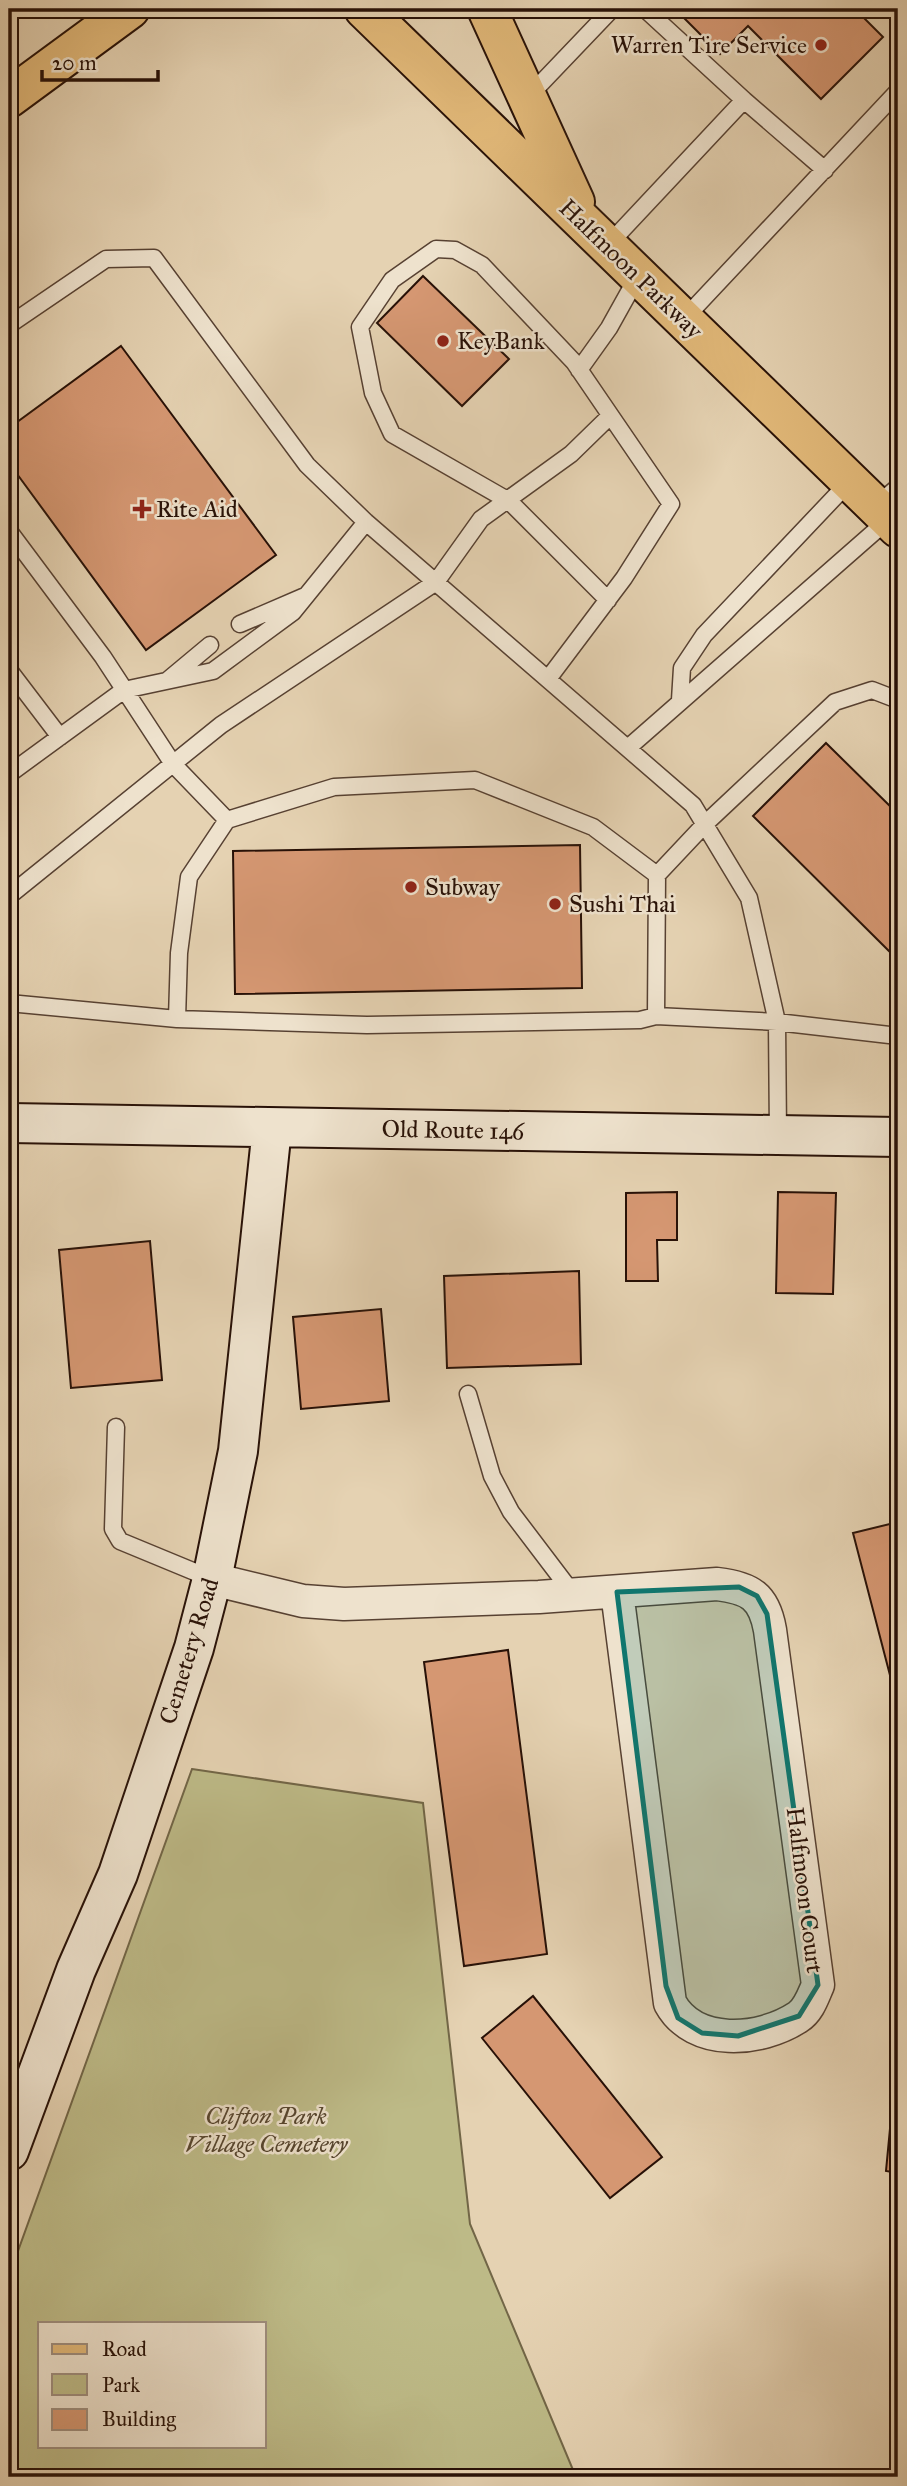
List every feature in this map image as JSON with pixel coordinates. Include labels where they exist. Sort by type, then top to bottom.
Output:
[{"type":"main road","points":[[9,98],[130,9]]},
{"type":"main road","name":"Halfmoon Parkway","points":[[364,9],[683,320],[882,504]]},
{"type":"main road","points":[[488,9],[526,99],[597,236]]},
{"type":"street","name":"Old Route 146","points":[[9,1123],[898,1137]]},
{"type":"street","name":"Cemetery Road","points":[[9,2151],[76,1970],[118,1874],[194,1648],[212,1579],[240,1439],[272,1128]]},
{"type":"street","name":"Halfmoon Court","points":[[212,1579],[303,1601],[344,1604],[574,1595],[717,1584],[739,1587],[757,1597],[767,1615],[818,1984],[810,2004],[799,2016],[772,2029],[737,2036],[702,2034],[678,2018],[670,2003],[617,1592]]},
{"type":"lane","points":[[526,99],[612,9]]},
{"type":"lane","points":[[645,9],[825,170]]},
{"type":"lane","points":[[683,320],[898,91]]},
{"type":"lane","points":[[597,236],[744,100]]},
{"type":"lane","points":[[548,679],[608,600],[671,504],[579,370],[481,265],[456,250],[436,249],[391,280],[360,327],[373,393],[392,434],[509,501],[608,600]]},
{"type":"lane","points":[[9,325],[106,259],[154,258],[307,465],[366,522],[693,805],[749,898],[777,1022],[778,1135]]},
{"type":"lane","points":[[579,370],[610,328],[638,276]]},
{"type":"lane","points":[[9,896],[221,725],[436,582],[481,519],[571,454],[610,416]]},
{"type":"lane","points":[[680,700],[682,668],[704,635],[882,504]]},
{"type":"lane","points":[[629,747],[882,504]]},
{"type":"lane","points":[[9,775],[124,690],[213,671],[293,612],[366,522]]},
{"type":"lane","points":[[9,531],[124,690],[173,764],[227,820]]},
{"type":"lane","points":[[240,624],[307,595]]},
{"type":"lane","points":[[166,681],[210,645]]},
{"type":"lane","points":[[9,670],[60,737]]},
{"type":"lane","points":[[656,1016],[657,875],[705,824],[835,702],[872,690],[898,700]]},
{"type":"lane","points":[[177,1019],[178,953],[189,877],[227,820],[334,787],[475,780],[593,827],[657,875]]},
{"type":"lane","points":[[9,1003],[177,1019],[367,1025],[640,1020],[656,1016],[777,1022],[898,1036]]},
{"type":"lane","points":[[468,1394],[488,1464],[498,1488],[511,1512],[574,1595]]},
{"type":"lane","points":[[116,1427],[113,1529],[120,1541],[212,1579]]},
{"type":"highlighted area","points":[[739,1587],[757,1596],[767,1614],[818,1985],[799,2016],[738,2036],[702,2033],[678,2018],[666,1986],[617,1592]]},
{"type":"green space","name":"Clifton Park Village Cemetery","points":[[192,1769],[423,1803],[470,2224],[576,2477],[9,2477],[9,2276]]},
{"type":"building","name":"Warren Tire Service","points":[[675,9],[855,9],[883,37],[821,99],[748,26],[720,54]]},
{"type":"building","name":"KeyBank","points":[[423,276],[509,359],[462,406],[377,323]]},
{"type":"building","name":"Rite Aid","points":[[121,346],[276,555],[146,650],[9,463],[9,428]]},
{"type":"building","points":[[826,743],[898,814],[898,960],[753,816]]},
{"type":"building","points":[[580,845],[582,988],[235,994],[233,851]]},
{"type":"building","points":[[677,1192],[677,1240],[657,1240],[658,1281],[626,1281],[626,1193]]},
{"type":"building","points":[[778,1192],[836,1193],[833,1294],[776,1293]]},
{"type":"building","points":[[150,1241],[162,1380],[71,1388],[59,1250]]},
{"type":"building","points":[[579,1271],[581,1364],[447,1368],[444,1276]]},
{"type":"building","points":[[381,1309],[389,1401],[301,1409],[293,1317]]},
{"type":"building","points":[[898,1522],[898,1706],[853,1533]]},
{"type":"building","points":[[508,1650],[547,1954],[464,1966],[424,1662]]},
{"type":"building","points":[[533,1996],[662,2157],[610,2198],[482,2038]]},
{"type":"building","points":[[898,2044],[898,2173],[886,2171]]},
{"type":"place","name":"Warren Tire Service","points":[[821,45]]},
{"type":"place","name":"KeyBank","points":[[443,341]]},
{"type":"place","name":"Rite Aid","points":[[142,509]]},
{"type":"place","name":"Subway","points":[[411,887]]},
{"type":"place","name":"Sushi Thai","points":[[555,904]]}]
